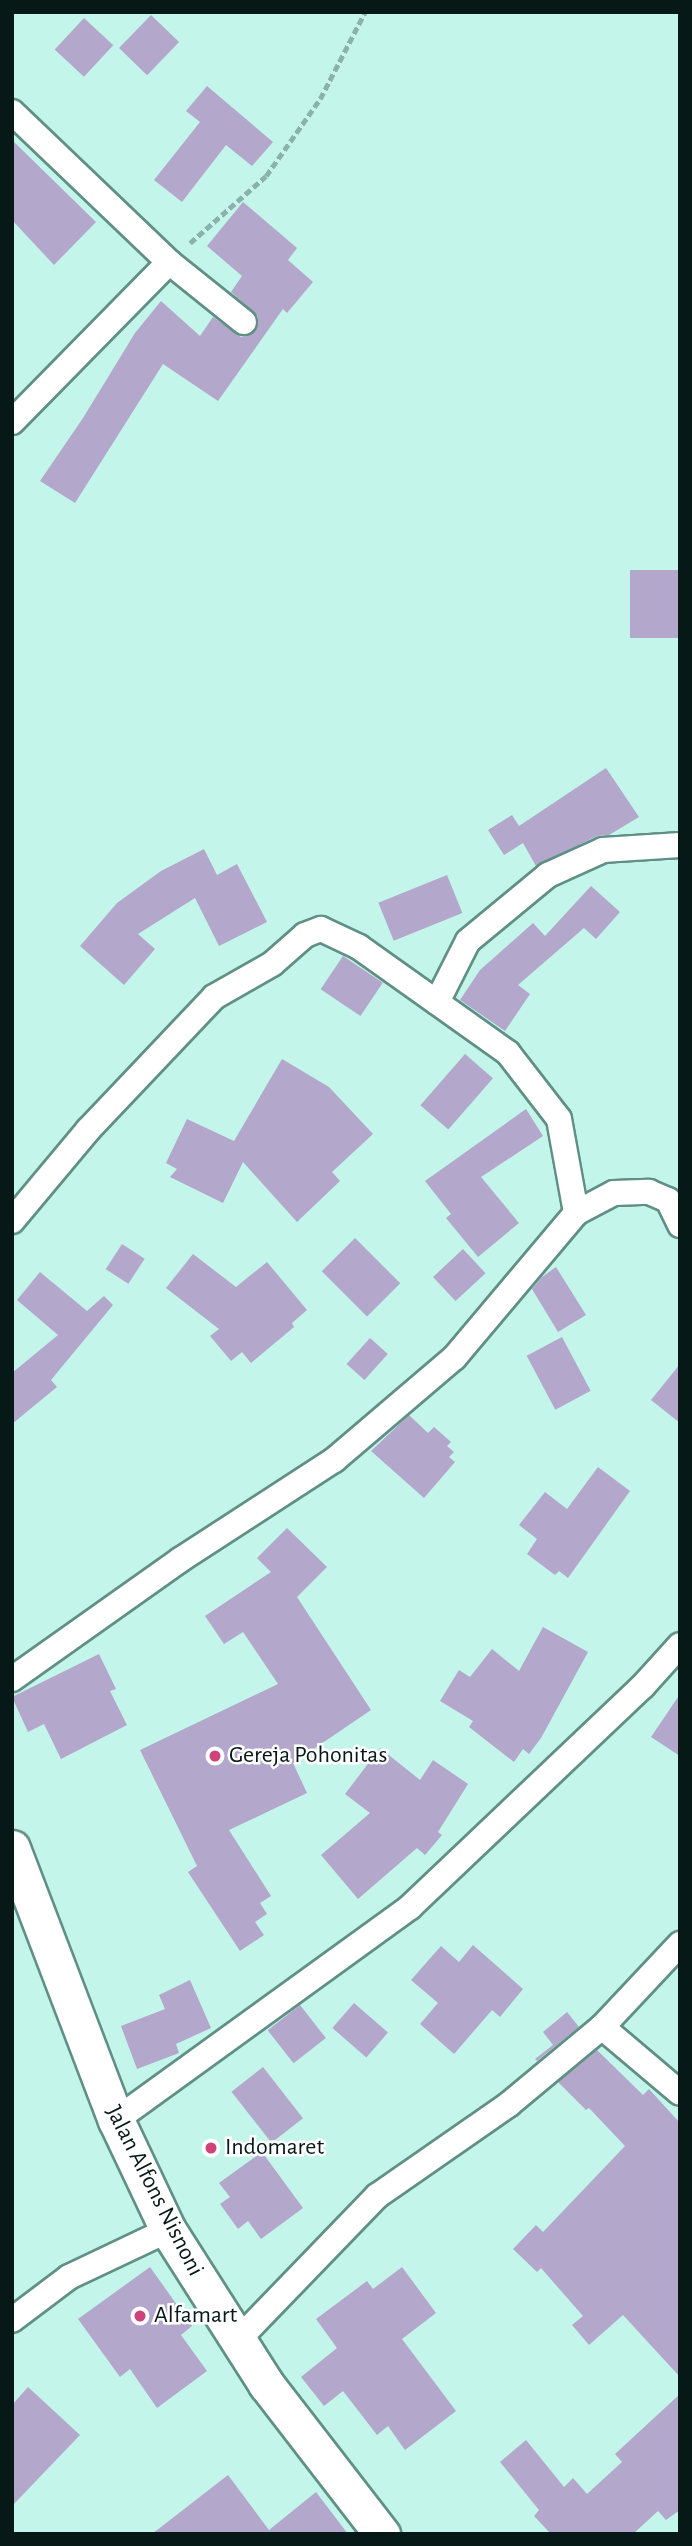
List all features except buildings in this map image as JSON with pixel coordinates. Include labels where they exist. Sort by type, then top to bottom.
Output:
[{"type":"main road","name":"Jalan Alfons Nisnoni","points":[[12,1849],[116,2120],[168,2230],[236,2342],[382,2534]]},
{"type":"street","points":[[12,113],[169,262],[244,322]]},
{"type":"street","points":[[12,422],[169,262]]},
{"type":"street","points":[[438,1002],[468,941],[548,875],[603,850],[680,845]]},
{"type":"street","points":[[12,1221],[88,1130],[214,997],[272,964],[305,935],[321,929],[359,947],[508,1053],[559,1119],[576,1213]]},
{"type":"street","points":[[12,1679],[180,1560],[334,1460],[454,1358],[576,1213],[614,1193],[649,1192],[668,1199],[680,1225]]},
{"type":"street","points":[[116,2120],[410,1907],[643,1686],[680,1645]]},
{"type":"street","points":[[236,2342],[377,2196],[508,2105],[602,2027],[680,1944]]},
{"type":"street","points":[[602,2027],[680,2093]]},
{"type":"street","points":[[12,2320],[69,2277],[168,2230]]},
{"type":"path","points":[[169,262],[266,176],[320,99],[365,12]]},
{"type":"place","name":"Gereja Pohonitas","points":[[215,1756]]},
{"type":"place","name":"Indomaret","points":[[211,2148]]},
{"type":"place","name":"Alfamart","points":[[140,2316]]}]
